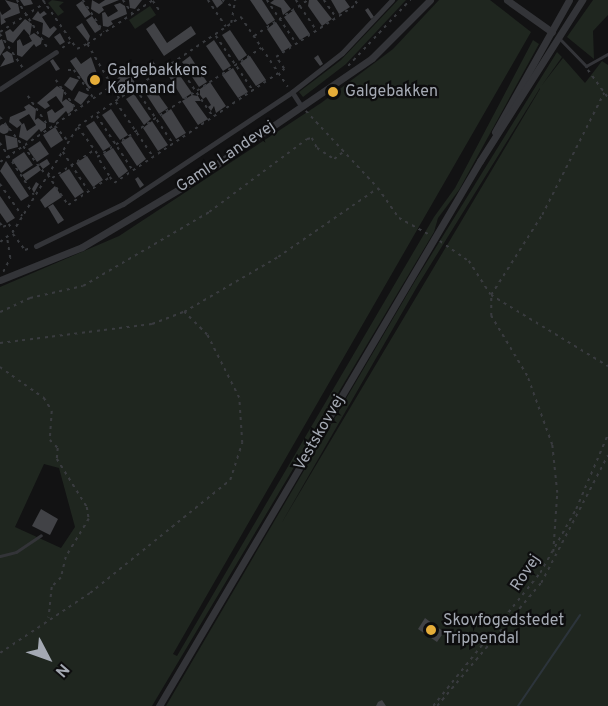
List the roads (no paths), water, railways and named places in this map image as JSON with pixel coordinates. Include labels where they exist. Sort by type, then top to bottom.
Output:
[{"type":"street","points":[[36,246],[123,204],[292,92],[342,53],[392,0]]},
{"type":"street","name":"Gamle Landevej","points":[[3,279],[82,247],[126,224],[393,42],[430,0]]},
{"type":"street","points":[[507,0],[517,3],[559,38]]},
{"type":"street","name":"Vestskovvej","points":[[159,706],[480,161],[569,0]]},
{"type":"street","name":"Vestskovvej","points":[[480,161],[582,0]]},
{"type":"street","points":[[0,88],[54,53]]},
{"type":"street","points":[[292,92],[302,106]]},
{"type":"lane","points":[[559,38],[586,66],[608,54]]},
{"type":"lane","points":[[0,556],[16,552],[41,535]]},
{"type":"waterway","points":[[518,706],[580,615]]},
{"type":"place","name":"Galgebakkens Købmand","points":[[95,80]]},
{"type":"place","name":"Galgebakken","points":[[333,92]]},
{"type":"place","name":"Skovfogedstedet Trippendal","points":[[431,630]]}]
